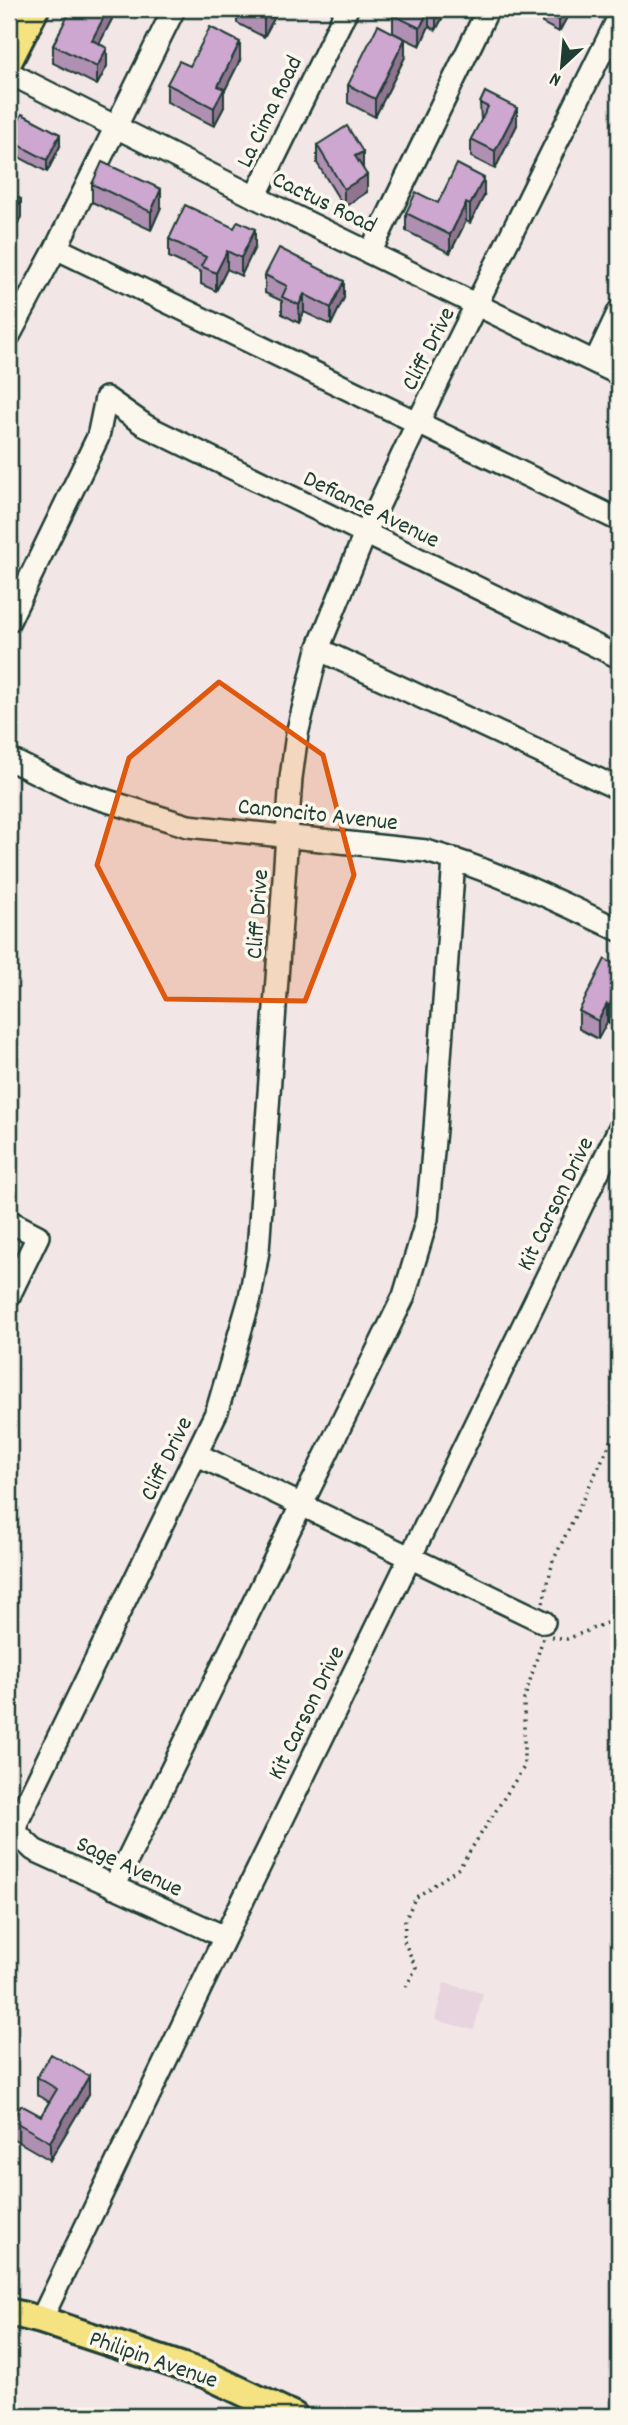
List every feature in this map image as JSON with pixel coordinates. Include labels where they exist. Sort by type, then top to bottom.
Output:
[{"type":"main road","points":[[9,60],[35,9]]},
{"type":"main road","name":"Philipin Avenue","points":[[9,2312],[41,2319],[205,2374],[294,2416]]},
{"type":"street","points":[[9,336],[56,248],[174,9]]},
{"type":"street","name":"La Cima Road","points":[[256,197],[347,9]]},
{"type":"street","points":[[370,253],[488,9]]},
{"type":"street","name":"Cliff Drive","points":[[17,1833],[24,1804],[218,1411],[250,1298],[258,1251],[291,778],[297,734],[318,649],[365,534],[418,422],[619,17]]},
{"type":"street","name":"Cactus Road","points":[[9,73],[619,374]]},
{"type":"street","points":[[56,248],[619,520]]},
{"type":"street","points":[[595,362],[619,311]]},
{"type":"street","name":"Defiance Avenue","points":[[9,621],[98,437],[106,398],[146,426],[619,657]]},
{"type":"street","points":[[318,649],[619,789]]},
{"type":"street","name":"Canoncito Avenue","points":[[9,759],[72,790],[188,827],[426,851],[526,886],[619,930]]},
{"type":"street","points":[[114,1887],[404,1296],[427,1219],[454,859]]},
{"type":"street","name":"Kit Carson Drive","points":[[41,2319],[619,1129]]},
{"type":"street","points":[[9,1221],[38,1236],[9,1296]]},
{"type":"street","points":[[196,1454],[410,1557],[544,1629]]},
{"type":"street","name":"Sage Avenue","points":[[17,1833],[34,1850],[225,1937]]},
{"type":"path","points":[[406,1987],[416,1968],[404,1941],[405,1921],[415,1899],[459,1868],[524,1767],[524,1700],[538,1660],[544,1629],[542,1605],[553,1561],[619,1425]]},
{"type":"path","points":[[544,1629],[567,1639],[619,1618]]},
{"type":"highlighted area","points":[[219,682],[323,755],[354,875],[305,1001],[166,999],[97,865],[129,758]]},
{"type":"shaded area","points":[[444,1983],[483,1993],[474,2030],[435,2020]]},
{"type":"building","points":[[71,9],[108,9],[92,40],[107,48],[97,67],[53,45]]},
{"type":"building","points":[[244,9],[270,9],[264,19]]},
{"type":"building","points":[[396,9],[429,9],[420,28],[393,15]]},
{"type":"building","points":[[565,9],[559,20],[542,11]]},
{"type":"building","points":[[378,25],[405,39],[375,99],[348,85]]},
{"type":"building","points":[[210,27],[240,42],[218,86],[224,89],[214,108],[167,84],[179,61],[190,66]]},
{"type":"building","points":[[485,92],[517,108],[495,151],[471,139],[488,107],[480,103]]},
{"type":"building","points":[[22,114],[60,134],[47,160],[9,140]]},
{"type":"building","points":[[347,126],[363,152],[355,156],[367,175],[344,189],[317,145]]},
{"type":"building","points":[[102,162],[161,189],[151,212],[92,184]]},
{"type":"building","points":[[457,164],[484,178],[470,205],[466,203],[450,235],[406,213],[416,192],[438,203]]},
{"type":"building","points":[[9,192],[21,199],[9,223]]},
{"type":"building","points":[[185,205],[234,228],[238,221],[255,229],[241,258],[227,251],[216,273],[201,266],[206,257],[169,239]]},
{"type":"building","points":[[279,248],[344,281],[331,308],[304,294],[299,305],[282,297],[287,286],[265,275]]},
{"type":"building","points":[[605,959],[619,967],[619,986],[598,1021],[579,1011]]},
{"type":"building","points":[[51,2054],[89,2076],[50,2142],[12,2120],[21,2105],[41,2116],[57,2089],[37,2077]]}]
